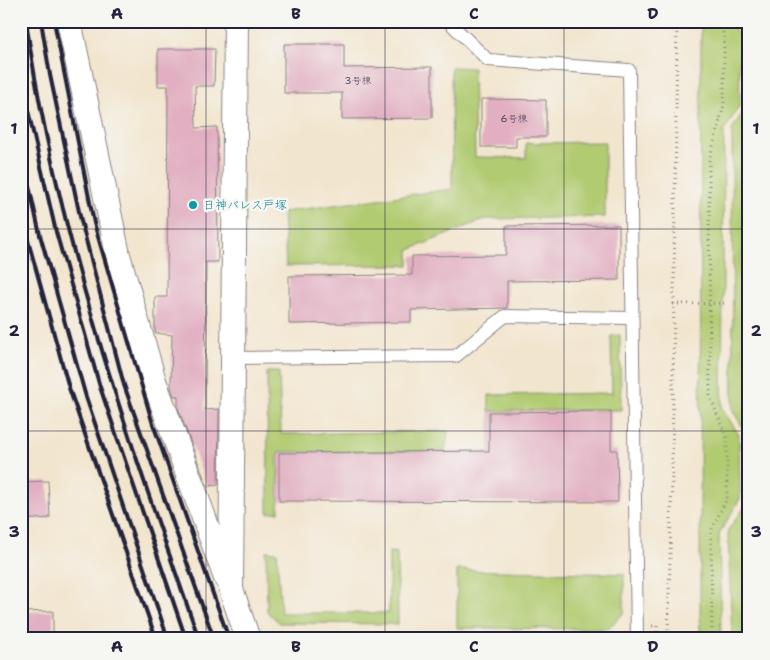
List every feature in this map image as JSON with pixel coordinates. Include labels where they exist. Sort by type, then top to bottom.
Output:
[{"type":"street","points":[[69,21],[118,255],[154,381],[248,639]]},
{"type":"street","points":[[231,589],[236,21]]},
{"type":"lane","points":[[448,21],[488,60],[629,70],[636,639]]},
{"type":"lane","points":[[233,358],[456,356],[505,316],[631,318]]},
{"type":"path","points":[[668,639],[672,475],[677,21]]},
{"type":"path","points":[[712,639],[711,531],[727,498],[727,438],[710,397],[709,161],[724,105],[724,36],[720,21]]},
{"type":"path","points":[[673,304],[733,303]]},
{"type":"green space","points":[[701,21],[731,21],[739,38],[740,105],[724,131],[722,408],[739,435],[740,499],[719,534],[721,639],[700,639]]},
{"type":"green space","points":[[747,39],[749,42],[749,638],[732,639],[728,530],[746,505],[747,434],[733,411],[732,129],[747,105]]},
{"type":"green space","points":[[451,67],[473,68],[475,157],[526,158],[526,143],[605,142],[605,217],[485,219],[409,250],[409,265],[286,266],[283,212],[452,189]]},
{"type":"green space","points":[[620,335],[621,410],[489,411],[489,395],[612,393],[611,336]]},
{"type":"green space","points":[[267,372],[279,372],[281,434],[448,431],[445,451],[278,452],[279,512],[268,513]]},
{"type":"green space","points":[[266,551],[277,552],[281,613],[389,613],[389,552],[397,553],[398,624],[280,623],[267,612]]},
{"type":"green space","points":[[457,570],[624,574],[624,613],[607,629],[457,628]]},
{"type":"building","points":[[284,44],[344,44],[344,68],[432,67],[432,118],[342,119],[342,93],[284,93]]},
{"type":"building","points":[[158,49],[215,49],[214,86],[195,86],[196,128],[217,127],[218,262],[206,262],[205,410],[219,409],[218,485],[207,486],[178,408],[178,396],[174,396],[171,387],[172,335],[155,333],[155,297],[167,297],[168,86],[158,86]]},
{"type":"building","points":[[481,99],[546,100],[546,137],[516,137],[516,147],[481,147]]},
{"type":"building","points":[[619,225],[619,280],[507,281],[507,308],[411,310],[411,322],[289,324],[289,276],[412,275],[412,256],[506,255],[506,226]]},
{"type":"building","points":[[611,411],[611,450],[617,450],[618,502],[279,501],[279,453],[489,451],[489,412]]},
{"type":"building","points":[[48,481],[50,518],[21,520],[21,482]]},
{"type":"building","points":[[53,611],[53,639],[21,639],[21,612]]},
{"type":"railway","points":[[26,21],[39,100],[75,257],[121,411],[199,639]]},
{"type":"railway","points":[[41,21],[50,75],[81,221],[124,385],[214,639]]},
{"type":"railway","points":[[54,21],[94,223],[152,421],[229,639]]},
{"type":"railway","points":[[21,80],[56,232],[100,387],[186,639]]},
{"type":"railway","points":[[21,150],[40,235],[86,397],[168,639]]},
{"type":"railway","points":[[21,208],[27,237],[69,388],[156,639]]},
{"type":"place","name":"日神パレス戸塚","points":[[193,205]]}]
